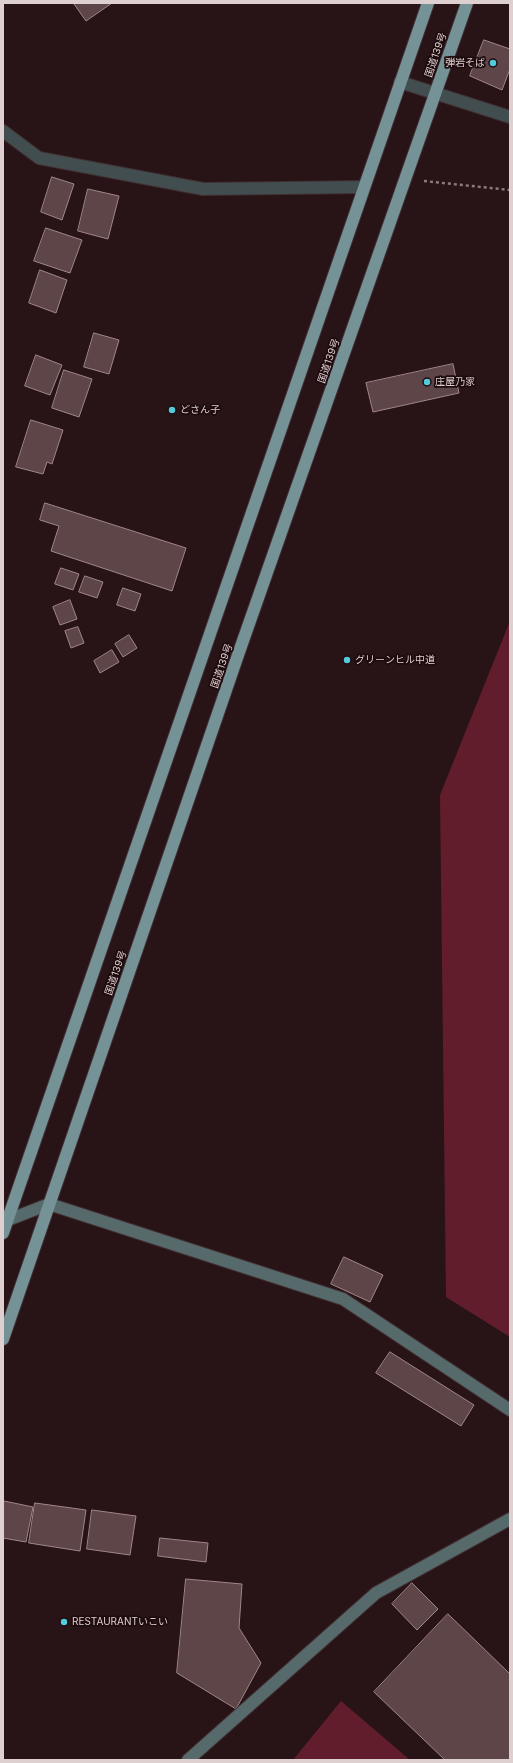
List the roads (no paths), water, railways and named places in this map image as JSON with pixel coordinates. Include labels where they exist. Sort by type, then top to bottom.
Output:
[{"type":"highway","name":"国道139号","points":[[3,1233],[5,1220],[428,3]]},
{"type":"highway","name":"国道139号","points":[[3,1339],[238,655],[467,3]]},
{"type":"street","points":[[400,82],[510,117]]},
{"type":"street","points":[[3,131],[39,158],[204,189],[364,186]]},
{"type":"street","points":[[5,1220],[49,1204],[344,1299],[510,1410]]},
{"type":"street","points":[[188,1760],[376,1593],[510,1518]]},
{"type":"place","name":"弾岩そば","points":[[493,63]]},
{"type":"place","name":"庄屋乃家","points":[[427,382]]},
{"type":"place","name":"どさん子","points":[[172,410]]},
{"type":"place","name":"グリーンヒル中道","points":[[347,660]]},
{"type":"place","name":"RESTAURANTいこい","points":[[64,1622]]}]
